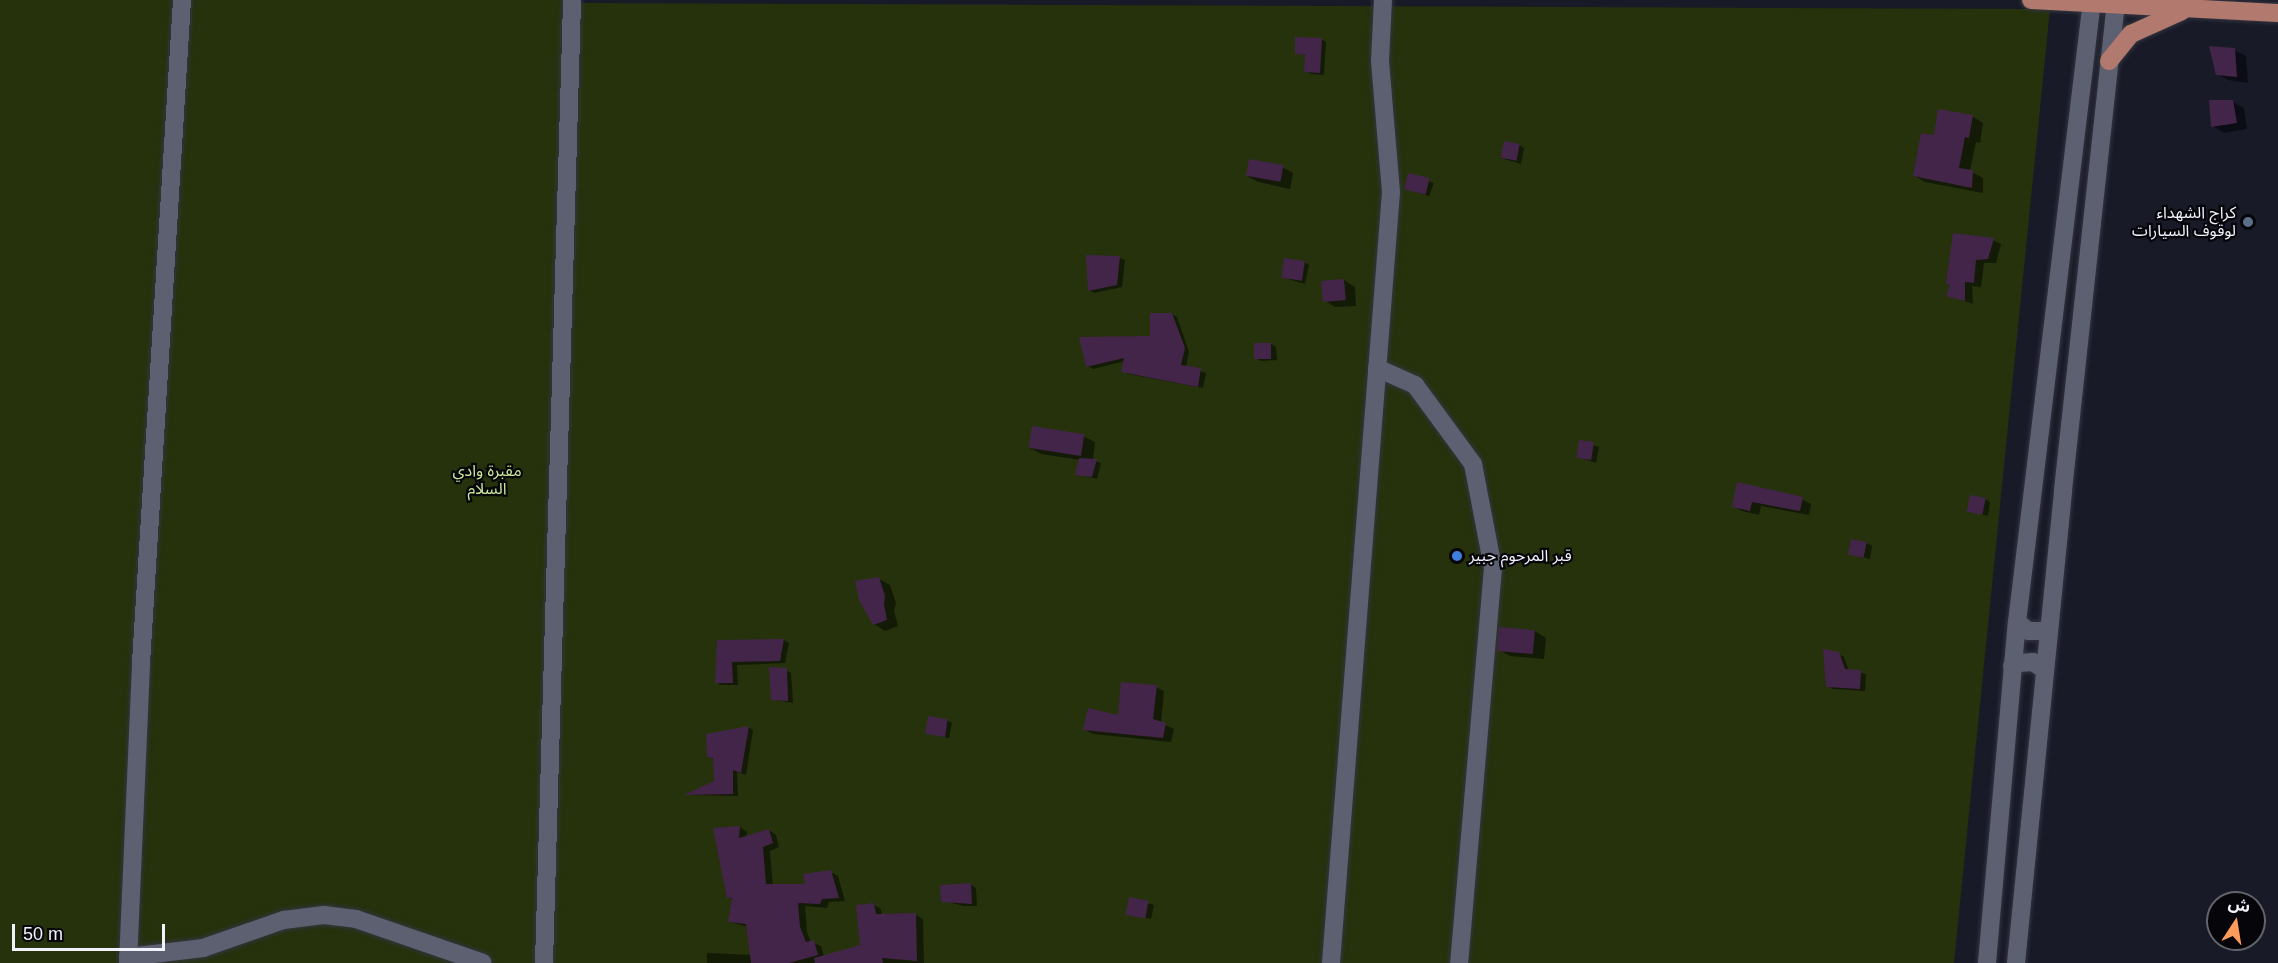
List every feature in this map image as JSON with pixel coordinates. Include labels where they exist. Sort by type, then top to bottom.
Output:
[{"type":"main road","points":[[2031,0],[2116,2],[2186,10],[2278,13]]},
{"type":"main road","points":[[2109,61],[2131,34],[2186,10]]},
{"type":"street","points":[[182,0],[141,663],[128,960],[203,948],[284,920],[324,915],[356,919],[483,963]]},
{"type":"street","points":[[544,963],[572,0]]},
{"type":"street","points":[[1331,963],[1391,192],[1380,61],[1383,0]]},
{"type":"street","points":[[1987,963],[2012,666],[2092,2]]},
{"type":"street","points":[[2016,963],[2049,627],[2116,2]]},
{"type":"street","points":[[1377,368],[1415,385],[1473,464],[1493,568],[1459,963]]},
{"type":"street","points":[[2017,622],[2028,631],[2036,632],[2049,627]]},
{"type":"street","points":[[2012,666],[2026,661],[2033,662],[2045,670]]},
{"type":"green space","name":"مقبرة وادي السلام","points":[[0,0],[580,0],[581,3],[2050,9],[1954,963],[0,963]]},
{"type":"building","points":[[1295,37],[1322,38],[1320,73],[1304,72],[1305,55],[1295,54]]},
{"type":"building","points":[[2209,46],[2235,48],[2237,77],[2216,75]]},
{"type":"building","points":[[2209,100],[2233,100],[2237,123],[2211,127]]},
{"type":"building","points":[[1938,109],[1973,115],[1969,138],[1965,137],[1959,168],[1973,170],[1972,188],[1913,176],[1921,133],[1934,135]]},
{"type":"building","points":[[1504,141],[1520,144],[1516,161],[1501,158]]},
{"type":"building","points":[[1249,159],[1283,165],[1281,182],[1246,176]]},
{"type":"building","points":[[1408,173],[1429,178],[1426,195],[1404,190]]},
{"type":"building","points":[[1953,233],[1994,238],[1988,259],[1976,260],[1974,283],[1965,282],[1965,301],[1946,296],[1950,285],[1946,284]]},
{"type":"building","points":[[1086,255],[1120,256],[1117,285],[1088,291]]},
{"type":"building","points":[[1284,258],[1305,261],[1302,281],[1281,278]]},
{"type":"building","points":[[1344,279],[1346,300],[1323,302],[1321,281]]},
{"type":"building","points":[[1150,313],[1172,313],[1185,348],[1181,365],[1201,368],[1198,387],[1121,372],[1124,358],[1086,367],[1079,337],[1150,336]]},
{"type":"building","points":[[1254,343],[1271,343],[1271,359],[1254,359]]},
{"type":"building","points":[[1032,426],[1084,434],[1081,456],[1029,448]]},
{"type":"building","points":[[1579,440],[1594,442],[1591,460],[1576,458]]},
{"type":"building","points":[[1079,458],[1097,459],[1092,477],[1075,475]]},
{"type":"building","points":[[1737,482],[1803,497],[1800,511],[1752,502],[1750,511],[1732,507]]},
{"type":"building","points":[[1970,495],[1986,498],[1982,515],[1967,512]]},
{"type":"building","points":[[1851,539],[1867,542],[1864,558],[1848,555]]},
{"type":"building","points":[[879,577],[885,596],[887,620],[873,625],[859,600],[855,581]]},
{"type":"building","points":[[1499,627],[1535,630],[1533,654],[1497,651]]},
{"type":"building","points":[[784,639],[780,661],[732,662],[733,683],[715,683],[717,640]]},
{"type":"building","points":[[1823,649],[1839,652],[1845,669],[1861,670],[1860,689],[1826,687]]},
{"type":"building","points":[[769,667],[787,668],[788,701],[771,700]]},
{"type":"building","points":[[1121,682],[1157,685],[1153,719],[1166,723],[1163,738],[1083,730],[1088,708],[1118,715]]},
{"type":"building","points":[[928,716],[948,719],[945,737],[925,734]]},
{"type":"building","points":[[749,726],[741,773],[733,770],[733,794],[684,795],[714,781],[713,758],[707,757],[706,734]]},
{"type":"building","points":[[740,826],[739,838],[769,829],[773,843],[763,847],[766,884],[805,884],[803,874],[831,870],[839,898],[822,899],[820,904],[798,903],[800,927],[806,942],[814,940],[818,955],[789,963],[751,963],[746,924],[728,922],[732,898],[727,898],[713,828]]},
{"type":"building","points":[[971,883],[972,904],[941,902],[940,885]]},
{"type":"building","points":[[1129,897],[1149,901],[1145,918],[1126,915]]},
{"type":"building","points":[[874,903],[876,914],[916,913],[917,961],[882,958],[883,963],[815,963],[814,958],[860,945],[856,905]]},
{"type":"place","name":"كراج الشهداء لوقوف السيارات","points":[[2248,222]]},
{"type":"place","name":"قبر المرحوم جبير","points":[[1457,556]]}]
